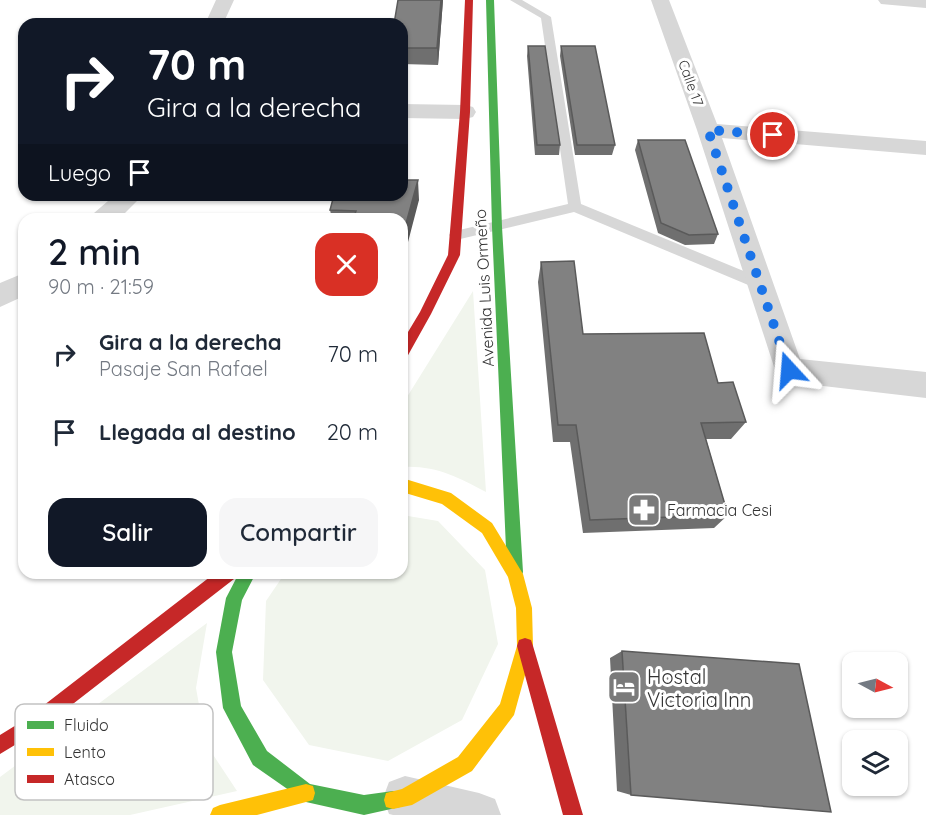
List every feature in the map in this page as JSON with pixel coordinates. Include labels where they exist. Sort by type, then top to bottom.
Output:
[{"type":"main road","name":"Avenida Luis Ormeño","points":[[408,343],[426,314],[454,255],[465,112],[469,0]]},
{"type":"main road","name":"Avenida Luis Ormeño","points":[[490,0],[497,227],[515,574]]},
{"type":"main road","points":[[408,487],[446,498],[487,528],[515,574],[524,608],[525,646],[573,815]]},
{"type":"main road","points":[[59,704],[220,579]]},
{"type":"main road","points":[[245,579],[234,598],[224,652],[232,708],[260,758],[306,793]]},
{"type":"main road","points":[[220,815],[306,793],[379,806],[465,764],[508,709],[525,646]]},
{"type":"main road","points":[[0,745],[15,736]]},
{"type":"street","points":[[217,18],[225,0]]},
{"type":"street","name":"Calle 17","points":[[660,0],[708,130],[789,370],[926,385]]},
{"type":"street","points":[[887,0],[926,3]]},
{"type":"street","points":[[408,111],[465,112]]},
{"type":"street","points":[[708,130],[926,148]]},
{"type":"street","points":[[110,213],[124,201]]},
{"type":"street","points":[[0,296],[18,286]]},
{"type":"street","points":[[379,806],[479,815]]},
{"type":"lane","points":[[515,0],[546,17],[575,207]]},
{"type":"lane","points":[[456,235],[575,207],[758,283]]},
{"type":"shaded area","points":[[473,291],[486,492],[436,470],[408,467],[408,395]]},
{"type":"shaded area","points":[[408,516],[438,521],[485,570],[498,644],[462,720],[388,761],[309,745],[263,680],[266,601],[281,579],[408,579]]},
{"type":"shaded area","points":[[207,623],[196,688],[199,704],[98,704]]},
{"type":"shaded area","points":[[213,755],[237,791],[213,796]]},
{"type":"shaded area","points":[[15,766],[15,800],[197,800],[130,815],[0,815],[0,777]]},
{"type":"building","points":[[398,0],[441,0],[437,48],[408,48],[408,18],[395,18]]},
{"type":"building","points":[[528,46],[545,46],[560,145],[537,145]]},
{"type":"building","points":[[561,46],[595,46],[615,145],[577,145]]},
{"type":"building","points":[[638,140],[685,140],[718,234],[689,235],[661,223]]},
{"type":"building","points":[[408,180],[418,180],[408,216],[408,213],[355,213],[356,211],[330,210],[332,201],[408,201]]},
{"type":"building","points":[[574,261],[583,334],[704,333],[718,383],[733,382],[746,422],[701,423],[728,515],[590,520],[576,425],[558,425],[541,262]]},
{"type":"building","points":[[622,651],[799,664],[831,812],[631,795]]},
{"type":"traffic: fast","points":[[490,0],[497,227],[515,572]]},
{"type":"traffic: fast","points":[[245,579],[234,598],[224,652],[232,708],[260,758],[306,793],[364,805],[393,800]]},
{"type":"traffic: slow","points":[[393,800],[405,798],[465,764],[508,709],[525,646],[524,608],[515,574],[487,528],[446,498],[408,487]]},
{"type":"traffic: slow","points":[[220,815],[306,793]]},
{"type":"traffic: jam","points":[[408,343],[454,255],[465,112],[469,0]]},
{"type":"traffic: jam","points":[[59,704],[220,579]]},
{"type":"traffic: jam","points":[[525,646],[573,815]]},
{"type":"traffic: jam","points":[[0,745],[15,736]]},
{"type":"place","name":"Farmacia Cesi","points":[[644,510]]},
{"type":"place","name":"Hostal Victoria Inn","points":[[624,687]]},
{"type":"route","points":[[773,135],[708,130],[789,370]]}]
